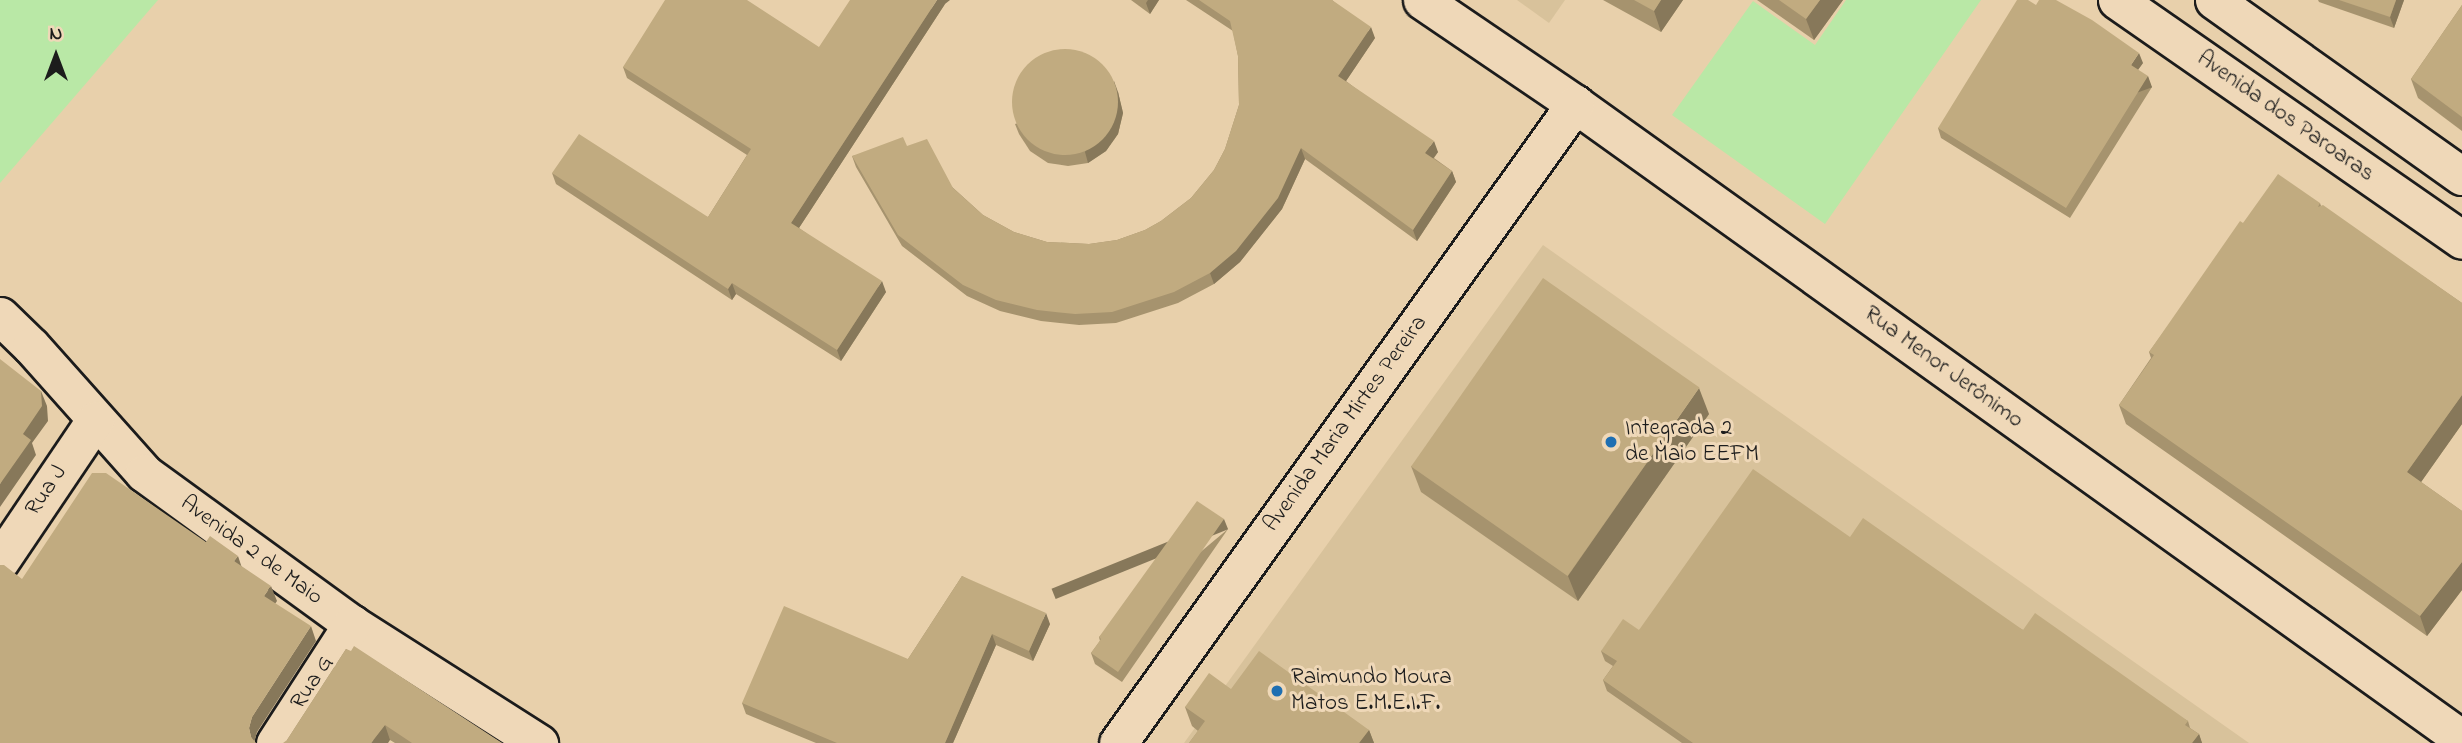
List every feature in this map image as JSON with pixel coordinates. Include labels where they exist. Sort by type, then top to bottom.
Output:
[{"type":"street","name":"Rua Menor Jerônimo","points":[[1422,0],[1575,104],[2454,738]]},
{"type":"street","name":"Avenida dos Paroaras","points":[[2117,0],[2459,232]]},
{"type":"street","points":[[2198,57],[2227,4],[2462,176]]},
{"type":"street","name":"Avenida Maria Mirtes Pereira","points":[[1118,743],[1575,104]]},
{"type":"street","name":"Avenida 2 de Maio","points":[[0,316],[31,346],[144,473],[352,624],[539,743]]},
{"type":"street","name":"Rua J","points":[[0,561],[95,420]]},
{"type":"street","name":"Rua G","points":[[275,743],[352,624]]},
{"type":"shaded area","points":[[1517,0],[1565,0],[1549,23]]},
{"type":"shaded area","name":"Integrada 2 de Maio EEFM","points":[[1543,245],[2249,743],[1184,743]]},
{"type":"green space","points":[[0,0],[158,0],[0,183]]},
{"type":"green space","points":[[1846,0],[1981,0],[1825,224],[1672,115],[1753,1],[1815,45]]},
{"type":"building","points":[[665,0],[747,0],[819,47],[850,0],[937,0],[791,223],[882,281],[837,350],[732,283],[728,289],[552,173],[579,134],[708,217],[751,149],[623,67]]},
{"type":"building","points":[[1199,0],[1332,0],[1371,27],[1338,76],[1434,141],[1425,153],[1452,171],[1413,230],[1301,148],[1278,198],[1236,251],[1210,273],[1174,292],[1112,312],[1075,314],[1037,310],[996,300],[963,285],[898,235],[852,156],[903,137],[907,146],[927,139],[953,188],[983,215],[1014,232],[1047,242],[1089,244],[1117,240],[1161,221],[1191,198],[1214,170],[1225,149],[1239,105],[1238,56],[1230,21]]},
{"type":"building","points":[[1634,0],[1661,0],[1654,11]]},
{"type":"building","points":[[1779,0],[1820,0],[1806,19]]},
{"type":"building","points":[[2017,0],[2028,0],[2036,5],[2039,0],[2056,0],[2092,20],[2139,53],[2131,65],[2148,76],[2066,208],[1938,128]]},
{"type":"building","points":[[2339,0],[2396,0],[2390,17]]},
{"type":"building","points":[[2462,5],[2462,117],[2411,79]]},
{"type":"building","points":[[1065,49],[1085,53],[1103,64],[1114,82],[1118,102],[1114,122],[1103,140],[1085,151],[1065,155],[1045,151],[1027,140],[1016,122],[1012,102],[1016,82],[1027,64],[1045,53]]},
{"type":"building","points":[[2278,174],[2320,203],[2318,207],[2323,205],[2462,303],[2462,395],[2407,472],[2462,511],[2462,562],[2420,616],[2119,405],[2154,355],[2149,352],[2240,221],[2243,223]]},
{"type":"building","points":[[1543,278],[1699,388],[1568,576],[1411,466]]},
{"type":"building","points":[[0,359],[41,391],[42,406],[23,434],[31,440],[0,484]]},
{"type":"building","points":[[1753,469],[1850,537],[1863,518],[2023,630],[2035,613],[2188,721],[2185,725],[2199,734],[2192,743],[1693,743],[1603,680],[1617,661],[1601,651],[1623,619],[1639,630]]},
{"type":"building","points":[[92,473],[106,473],[206,542],[210,536],[238,556],[234,561],[271,586],[264,596],[311,626],[252,717],[249,728],[256,743],[0,743],[0,565],[4,565],[22,579]]},
{"type":"building","points":[[1197,501],[1224,519],[1118,672],[1091,653],[1101,639],[1099,637]]},
{"type":"building","points":[[962,576],[1046,613],[1029,651],[992,634],[945,743],[837,743],[742,703],[784,606],[908,659]]},
{"type":"building","points":[[354,646],[502,743],[412,743],[385,725],[371,743],[283,743],[346,649],[351,651]]},
{"type":"building","name":"Raimundo Moura Matos E.M.E.I.F.","points":[[1259,651],[1369,730],[1359,743],[1189,743],[1205,721],[1185,707],[1209,673],[1231,689]]},
{"type":"place","name":"Integrada 2 de Maio EEFM","points":[[1611,442]]},
{"type":"place","name":"Raimundo Moura Matos E.M.E.I.F.","points":[[1277,691]]}]
